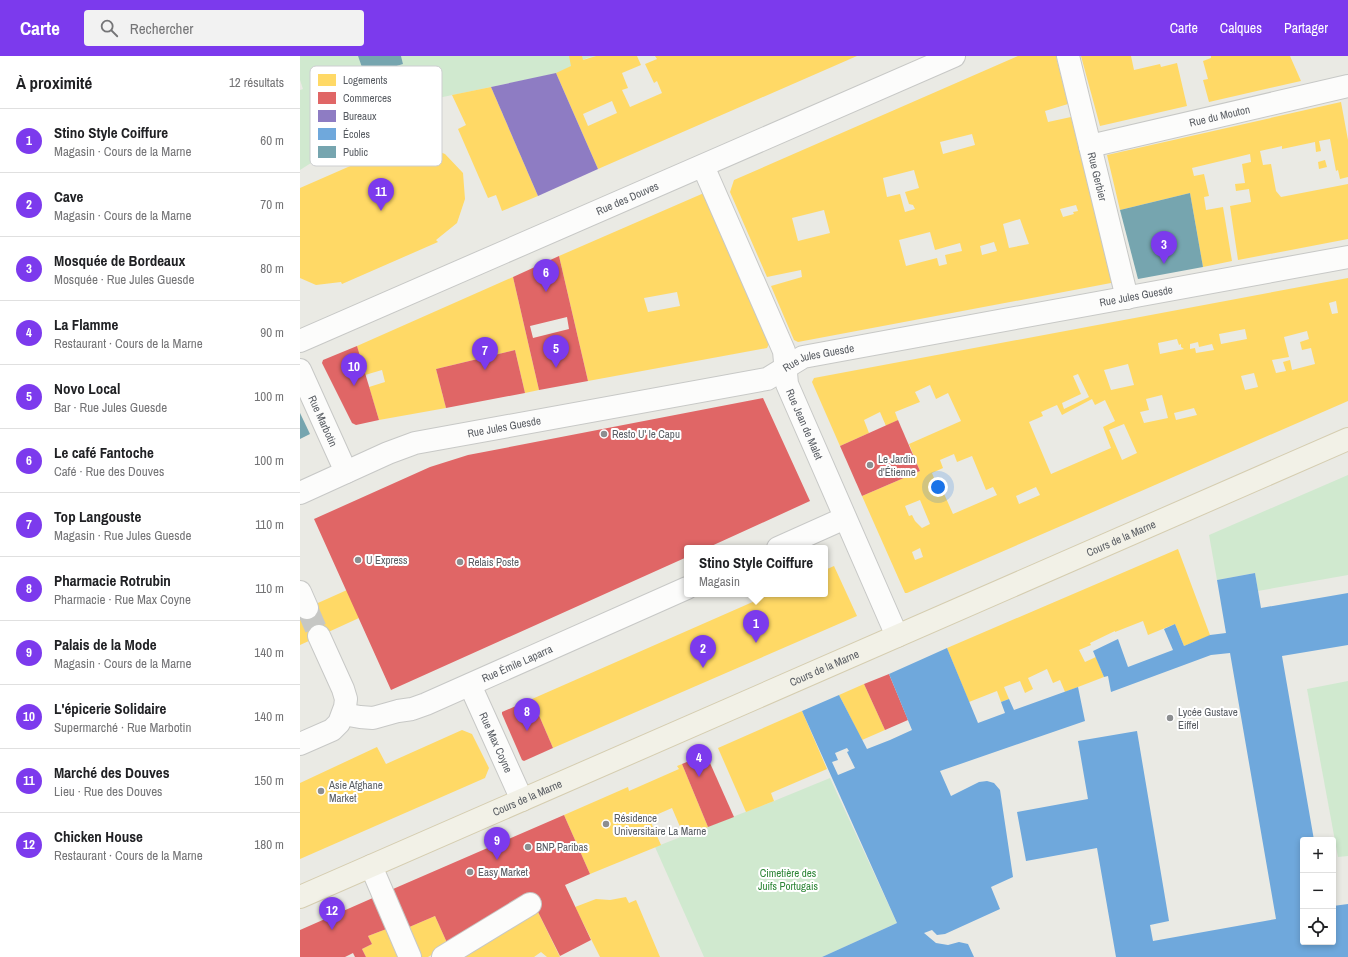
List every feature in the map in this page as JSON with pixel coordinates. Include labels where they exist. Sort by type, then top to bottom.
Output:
[{"type":"main road","name":"Cours de la Marne","points":[[300,897],[1348,439]]},
{"type":"street","name":"Rue des Douves","points":[[300,341],[954,56]]},
{"type":"street","name":"Rue Gerbier","points":[[1068,56],[1127,298]]},
{"type":"street","name":"Rue du Mouton","points":[[1090,146],[1348,86]]},
{"type":"street","name":"Rue Jean de Malet","points":[[703,166],[784,351],[787,384],[897,636]]},
{"type":"street","name":"Rue Jules Guesde","points":[[300,493],[388,453],[415,443],[767,379],[803,357],[1348,257]]},
{"type":"street","name":"Rue Marbotin","points":[[300,370],[346,472]]},
{"type":"street","points":[[785,545],[845,518]]},
{"type":"street","name":"Rue Émile Laparra","points":[[343,714],[373,718],[412,709],[426,704],[684,589]]},
{"type":"street","points":[[300,744],[332,730],[339,722],[343,714],[346,699],[319,636]]},
{"type":"street","name":"Rue Max Coyne","points":[[470,685],[522,800]]},
{"type":"street","points":[[371,866],[410,957]]},
{"type":"street","points":[[443,957],[530,904]]},
{"type":"green space","points":[[300,56],[358,56],[362,66],[310,66],[310,164],[300,170],[300,90],[303,89],[300,80]]},
{"type":"green space","points":[[401,56],[596,56],[587,58],[558,73],[442,97],[442,66],[397,66],[403,64]]},
{"type":"green space","points":[[1348,475],[1348,575],[1258,591],[1255,573],[1217,580],[1209,535]]},
{"type":"green space","points":[[1348,681],[1348,856],[1338,857],[1336,837],[1334,837],[1307,689]]},
{"type":"green space","name":"Cimetière des Juifs Portugais","points":[[830,778],[897,923],[822,957],[704,957],[655,847]]},
{"type":"building: Logements","points":[[569,56],[582,56],[583,60],[596,56],[637,56],[641,65],[622,73],[628,88],[622,90],[630,107],[662,93],[657,81],[654,83],[645,64],[657,59],[655,56],[857,56],[598,169],[556,73],[571,66]],"holes":[[[612,101],[617,113],[588,126],[583,114]]]},
{"type":"building: Logements","points":[[1018,56],[1056,56],[1068,104],[1045,111],[1048,122],[1071,117],[1112,281],[1111,283],[798,342],[794,340],[771,286],[802,277],[801,270],[767,277],[730,192],[734,180]],"holes":[[[972,134],[975,145],[943,154],[940,142]],[[914,170],[919,188],[905,192],[909,204],[913,205],[915,209],[905,212],[900,194],[887,197],[883,178]],[[1076,205],[1078,211],[1073,212],[1074,214],[1063,217],[1060,209]],[[824,210],[830,233],[798,241],[792,218]],[[1020,219],[1029,244],[1009,248],[1003,224]],[[930,232],[935,250],[960,243],[962,251],[945,255],[947,264],[939,266],[937,258],[906,266],[899,240]],[[994,242],[997,251],[982,255],[980,246]]]},
{"type":"building: Logements","points":[[1081,56],[1131,56],[1134,70],[1160,64],[1161,67],[1177,63],[1187,106],[1100,126]]},
{"type":"building: Logements","points":[[1211,56],[1290,56],[1301,81],[1209,102],[1203,80],[1208,79],[1203,61],[1211,58]]},
{"type":"building: Logements","points":[[491,87],[538,196],[502,211],[496,195],[488,198],[458,129],[466,125],[452,95]]},
{"type":"building: Logements","points":[[1341,102],[1348,140],[1348,177],[1340,179],[1338,170],[1336,171],[1330,139],[1319,141],[1321,151],[1316,152],[1315,142],[1282,149],[1282,146],[1260,151],[1263,165],[1271,164],[1276,191],[1281,197],[1348,184],[1348,239],[1238,260],[1230,206],[1251,202],[1249,189],[1236,191],[1235,184],[1245,183],[1242,164],[1251,162],[1250,154],[1192,168],[1194,176],[1204,174],[1209,196],[1204,197],[1206,210],[1223,207],[1232,261],[1203,267],[1190,193],[1120,210],[1107,155]]},
{"type":"building: Logements","points":[[442,153],[463,173],[465,199],[457,223],[436,240],[438,242],[342,284],[341,282],[316,285],[300,278],[300,188],[350,166],[442,166]]},
{"type":"building: Logements","points":[[1325,160],[1327,167],[1319,169],[1318,162]]},
{"type":"building: Logements","points":[[704,193],[769,344],[767,348],[588,381],[559,256]],"holes":[[[677,292],[680,306],[648,312],[644,298]]]},
{"type":"building: Logements","points":[[513,277],[539,390],[525,393],[515,350],[436,369],[446,408],[379,420],[369,387],[385,382],[382,370],[365,375],[357,346]]},
{"type":"building: Logements","points":[[1348,278],[1348,401],[907,593],[905,593],[862,496],[920,471],[909,444],[961,421],[948,393],[936,399],[930,385],[915,392],[920,402],[895,412],[898,420],[886,426],[880,412],[864,420],[869,433],[840,446],[812,382],[814,378]],"holes":[[[1336,301],[1338,313],[1332,314],[1329,303]],[[1245,329],[1247,339],[1221,344],[1219,334]],[[1307,331],[1309,339],[1300,342],[1302,350],[1311,348],[1315,364],[1292,370],[1290,360],[1283,362],[1286,371],[1276,373],[1272,360],[1289,357],[1284,337]],[[1177,339],[1179,345],[1181,344],[1181,347],[1184,349],[1160,354],[1158,343]],[[1198,342],[1199,347],[1212,344],[1214,350],[1196,353],[1195,348],[1190,349],[1190,344]],[[1128,364],[1134,385],[1111,390],[1104,370]],[[1254,373],[1258,387],[1245,390],[1241,376]],[[1078,374],[1089,397],[1064,409],[1062,403],[1081,394],[1073,376]],[[1162,395],[1168,418],[1144,423],[1140,412],[1149,410],[1146,399]],[[1092,399],[1095,405],[1105,400],[1115,421],[1103,427],[1111,448],[1051,474],[1029,422],[1043,416],[1041,412],[1057,405],[1062,415]],[[1194,408],[1197,415],[1176,420],[1174,413]],[[1124,424],[1137,453],[1122,460],[1109,430]],[[954,454],[957,462],[972,456],[986,490],[993,487],[997,495],[953,514],[941,487],[938,488],[932,473],[943,468],[940,460]],[[1036,487],[1040,495],[1019,504],[1016,496]],[[920,500],[930,524],[922,528],[915,521],[912,515],[909,516],[905,506]],[[920,548],[923,557],[915,560],[912,552]]]},
{"type":"building: Logements","points":[[1178,549],[1210,635],[1209,636],[1184,646],[1175,624],[1148,635],[1143,621],[1115,631],[1079,650],[1085,662],[1096,657],[1104,677],[1065,692],[1060,680],[1053,683],[1047,669],[1028,678],[1033,689],[1025,693],[1020,681],[1004,687],[1009,699],[1001,702],[997,691],[969,702],[947,648]]},
{"type":"building: Logements","points":[[834,566],[857,616],[553,748],[532,699],[764,597],[828,597],[828,569]]},
{"type":"building: Logements","points":[[347,590],[359,618],[300,645],[300,611]]},
{"type":"building: Logements","points":[[864,684],[885,730],[862,740],[839,695]]},
{"type":"building: Logements","points":[[802,711],[827,769],[771,793],[774,801],[746,812],[718,748]]},
{"type":"building: Logements","points":[[462,730],[472,734],[489,768],[485,778],[300,859],[300,783],[377,747],[386,764]]},
{"type":"building: Logements","name":"Résidence Universitaire La Marne","points":[[682,764],[708,827],[684,836],[672,808],[649,818],[661,845],[590,874],[564,815],[628,787],[629,791],[679,769],[677,766]]},
{"type":"building: Logements","points":[[626,897],[629,903],[636,900],[660,957],[600,957],[575,907],[596,899],[610,900]]},
{"type":"building: Logements","points":[[536,908],[560,957],[547,957],[541,952],[534,957],[458,957]]},
{"type":"building: Logements","points":[[435,916],[448,945],[428,957],[420,957],[407,928]]},
{"type":"building: Logements","points":[[389,928],[402,957],[366,957],[362,949],[372,944],[368,936]]},
{"type":"building: Commerces","points":[[559,256],[588,381],[539,390],[513,277]],"holes":[[[567,317],[569,329],[533,338],[530,326]]]},
{"type":"building: Commerces","points":[[357,346],[379,420],[356,425],[352,423],[322,363],[323,360]]},
{"type":"building: Commerces","points":[[515,350],[525,393],[446,408],[436,369]]},
{"type":"building: Commerces","points":[[763,398],[810,501],[714,545],[684,545],[684,558],[391,690],[314,519],[430,467],[468,455]]},
{"type":"building: Commerces","points":[[898,420],[920,471],[862,496],[840,446]]},
{"type":"building: Commerces","points":[[889,674],[908,720],[885,730],[864,684]]},
{"type":"building: Commerces","points":[[532,699],[553,748],[524,761],[522,760],[502,712]]},
{"type":"building: Commerces","points":[[706,754],[734,817],[708,827],[682,764]]},
{"type":"building: Commerces","points":[[564,815],[590,874],[565,885],[591,940],[560,956],[536,908],[448,945],[435,916],[407,928],[391,891],[393,889]]},
{"type":"building: Commerces","points":[[375,897],[389,928],[368,936],[372,944],[362,949],[366,957],[355,957],[353,953],[345,957],[300,957],[300,930]]},
{"type":"building: Bureaux","points":[[556,73],[598,169],[538,196],[491,87]]},
{"type":"building: Écoles","points":[[1255,573],[1261,608],[1348,593],[1348,645],[1282,656],[1313,837],[1300,837],[1300,945],[1336,945],[1336,906],[1348,904],[1348,957],[1116,957],[1097,848],[1026,861],[1017,812],[1088,799],[1078,741],[1137,731],[1169,921],[1150,925],[1153,941],[1276,919],[1230,653],[1211,655],[1111,692],[1108,676],[1104,677],[1093,651],[1118,639],[1128,667],[1173,650],[1164,629],[1175,624],[1184,646],[1210,635],[1226,633],[1217,580]]},
{"type":"building: Écoles","points":[[947,648],[978,723],[1005,713],[1001,702],[1009,699],[1014,710],[1078,687],[1085,721],[940,771],[951,796],[979,782],[987,781],[994,783],[1000,790],[1013,877],[991,887],[1000,909],[945,934],[937,935],[932,930],[924,933],[936,943],[948,945],[959,942],[968,944],[974,957],[822,957],[897,923],[802,711],[839,695],[867,749],[890,740],[912,730],[889,674]],"holes":[[[847,748],[849,751],[847,752],[855,768],[838,775],[832,762],[838,760],[835,753]]]},
{"type":"building: Public","points":[[358,56],[401,56],[403,64],[397,66],[362,66]]},
{"type":"building: Public","points":[[1190,193],[1203,267],[1138,279],[1120,210]]},
{"type":"building: Public","points":[[300,413],[310,434],[300,439]]},
{"type":"tunnel","points":[[307,608],[319,636]]},
{"type":"place","name":"Marché des Douves","points":[[381,211]]},
{"type":"place","name":"Mosquée de Bordeaux","points":[[1164,264]]},
{"type":"place","name":"Le café Fantoche","points":[[546,292]]},
{"type":"place","name":"Novo Local","points":[[556,368]]},
{"type":"place","name":"Top Langouste","points":[[485,370]]},
{"type":"place","name":"L'épicerie Solidaire","points":[[354,386]]},
{"type":"place","name":"Resto U' le Capu","points":[[604,434]]},
{"type":"place","name":"Le Jardin d'Étienne","points":[[870,465]]},
{"type":"place","name":"U Express","points":[[358,560]]},
{"type":"place","name":"Relais Poste","points":[[460,562]]},
{"type":"place","name":"Stino Style Coiffure","points":[[756,643]]},
{"type":"place","name":"Cave","points":[[703,668]]},
{"type":"place","name":"Lycée Gustave Eiffel","points":[[1170,718]]},
{"type":"place","name":"Pharmacie Rotrubin","points":[[527,731]]},
{"type":"place","name":"La Flamme","points":[[699,777]]},
{"type":"place","name":"Asie Afghane Market","points":[[321,791]]},
{"type":"place","name":"Résidence Universitaire La Marne","points":[[606,824]]},
{"type":"place","name":"BNP Paribas","points":[[528,847]]},
{"type":"place","name":"Palais de la Mode","points":[[497,860]]},
{"type":"place","name":"Easy Market","points":[[470,872]]},
{"type":"place","name":"Chicken House","points":[[332,930]]}]
